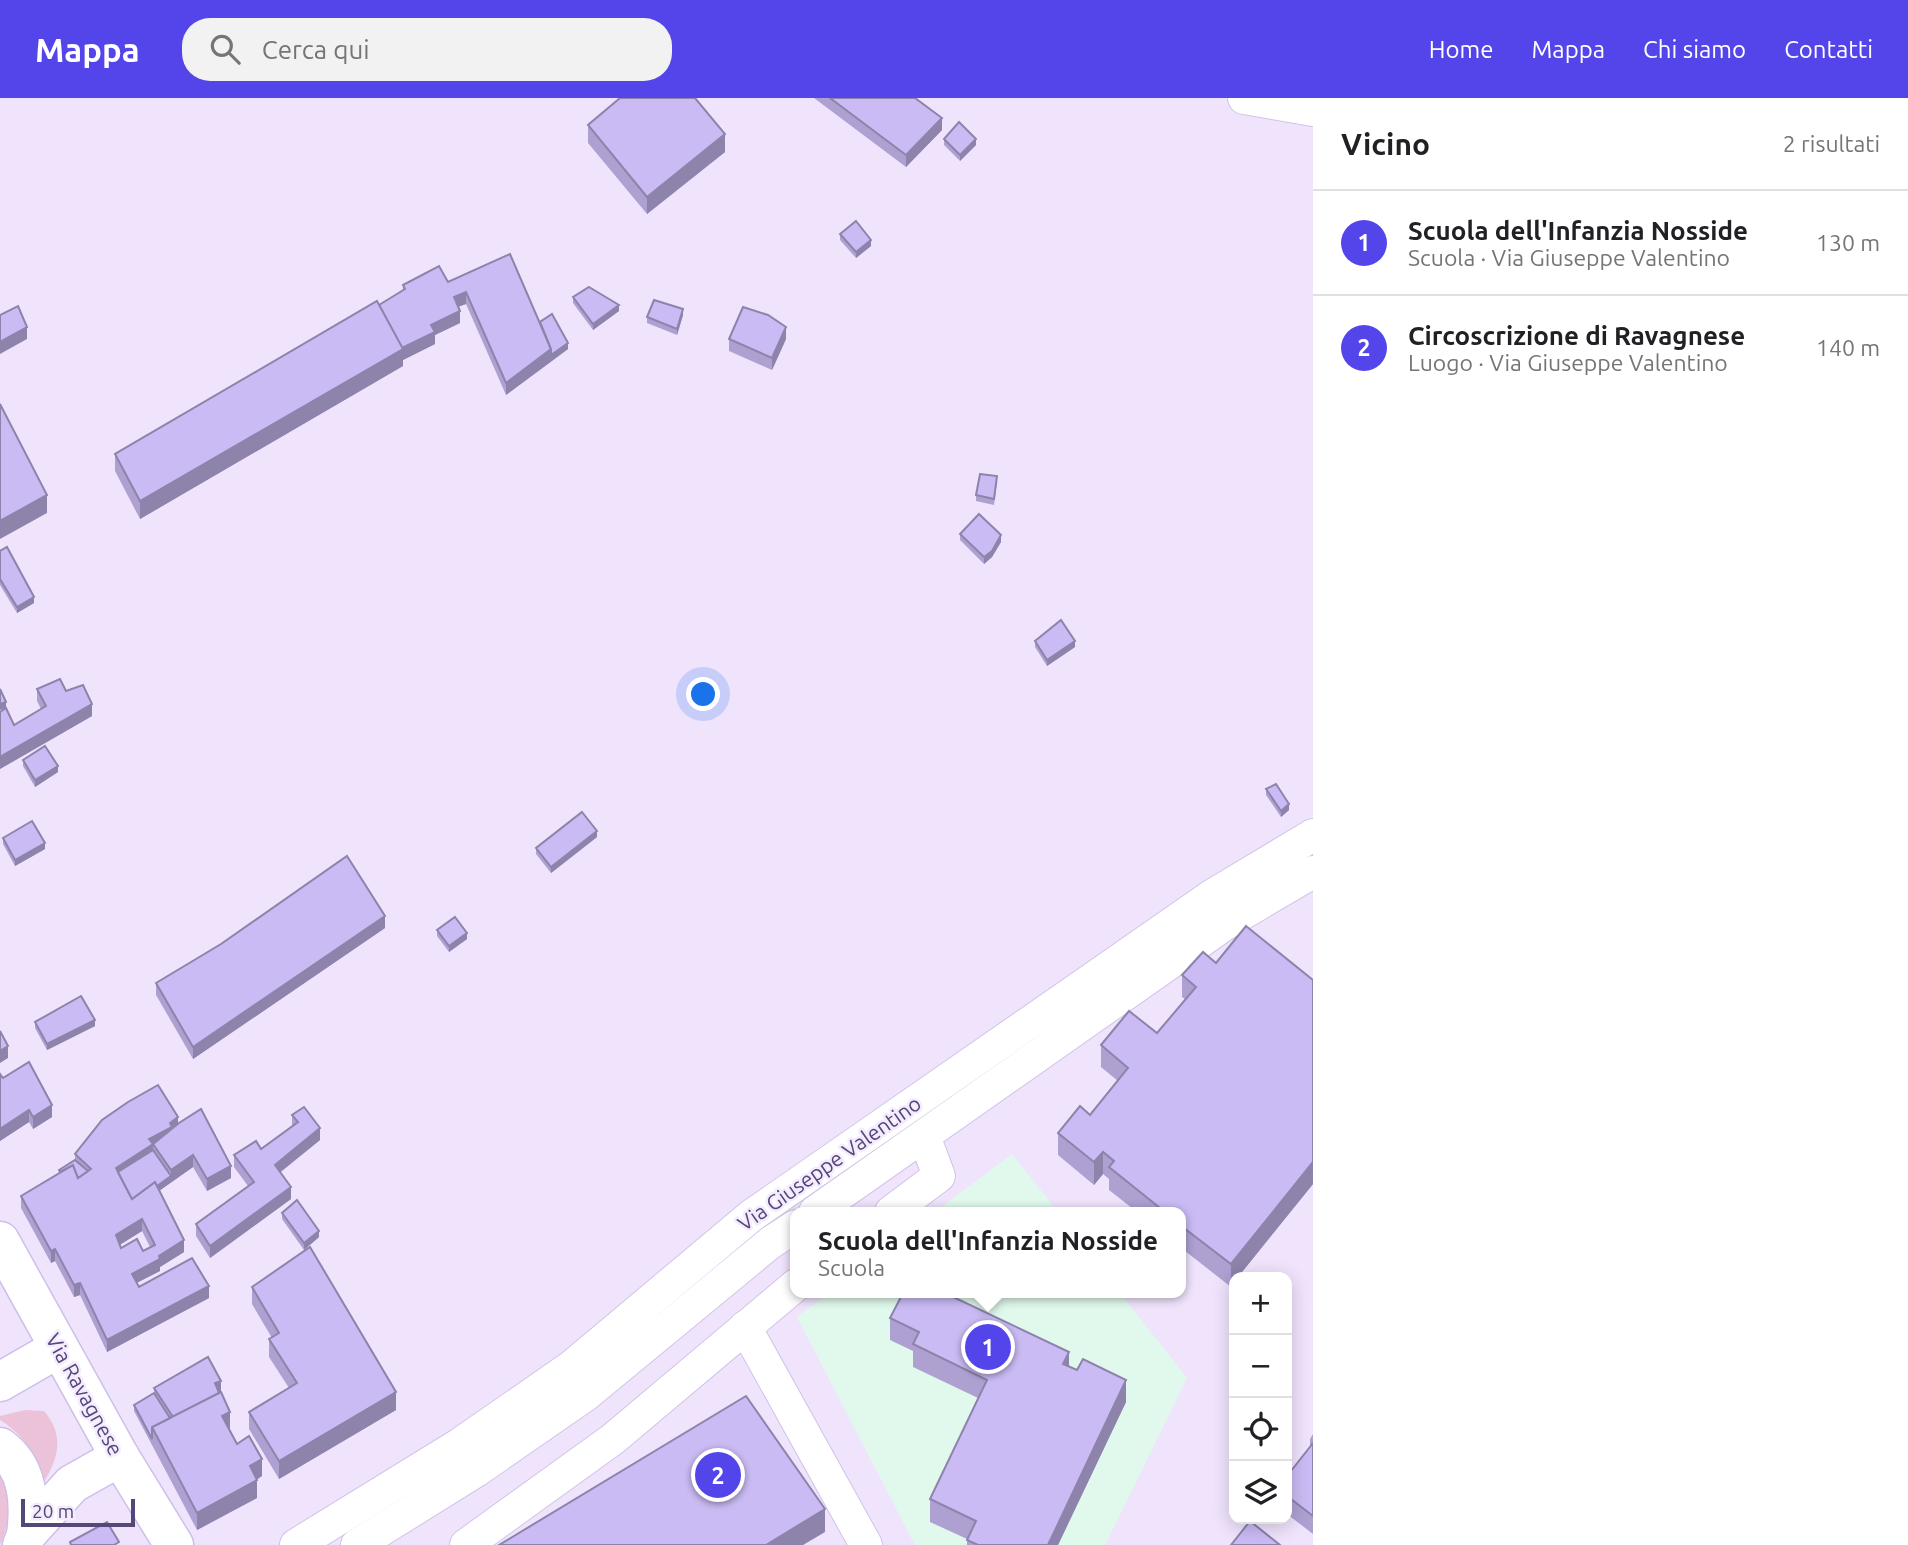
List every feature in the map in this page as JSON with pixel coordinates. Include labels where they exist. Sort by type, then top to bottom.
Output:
[{"type":"main road","name":"Via Ravagnese","points":[[0,1241],[120,1457],[174,1545]]},
{"type":"main road","points":[[0,1382],[59,1348]]},
{"type":"main road","points":[[0,1447],[23,1476],[29,1505],[24,1540]]},
{"type":"main road","points":[[24,1540],[72,1484],[120,1457]]},
{"type":"street","points":[[1244,98],[1313,110]]},
{"type":"street","name":"Via Giuseppe Valentino","points":[[296,1545],[345,1532],[460,1444],[571,1367],[751,1216],[1201,903],[1313,835]]},
{"type":"street","points":[[1266,862],[1280,890]]},
{"type":"street","name":"Via Giuseppe Valentino","points":[[822,1207],[1227,922],[1313,872]]},
{"type":"street","points":[[898,1207],[939,1176],[924,1136]]},
{"type":"street","name":"Via Giuseppe Valentino","points":[[357,1545],[476,1471],[587,1394],[770,1243],[790,1230]]},
{"type":"street","points":[[466,1545],[613,1439],[790,1290]]},
{"type":"street","points":[[744,1327],[866,1545]]},
{"type":"shaded area","points":[[1012,1154],[1054,1207],[942,1207]]},
{"type":"shaded area","points":[[822,1298],[1124,1298],[1187,1378],[1105,1545],[915,1545],[797,1317]]},
{"type":"shaded area","points":[[25,1410],[44,1411],[55,1428],[56,1454],[45,1480],[28,1446],[0,1420],[0,1416]]},
{"type":"shaded area","points":[[0,1472],[7,1490],[9,1508],[0,1545]]},
{"type":"building","points":[[620,98],[695,98],[725,134],[647,197],[588,125]]},
{"type":"building","points":[[830,98],[915,98],[942,118],[906,155]]},
{"type":"building","points":[[959,122],[976,139],[960,155],[944,139]]},
{"type":"building","points":[[856,221],[871,240],[856,252],[840,234]]},
{"type":"building","points":[[510,254],[551,349],[506,383],[466,292],[454,297],[460,311],[431,325],[435,332],[402,348],[379,305],[405,289],[403,285],[439,266],[448,282]]},
{"type":"building","points":[[589,287],[619,305],[593,324],[573,297]]},
{"type":"building","points":[[654,300],[683,309],[677,329],[647,317]]},
{"type":"building","points":[[377,301],[403,349],[140,501],[115,454]]},
{"type":"building","points":[[18,306],[27,327],[0,342],[0,315]]},
{"type":"building","points":[[743,307],[768,315],[786,327],[772,358],[729,339]]},
{"type":"building","points":[[552,314],[568,343],[551,355],[540,322]]},
{"type":"building","points":[[0,404],[47,495],[0,521]]},
{"type":"building","points":[[980,474],[997,476],[994,499],[976,495]]},
{"type":"building","points":[[979,514],[1001,535],[992,551],[984,557],[960,534]]},
{"type":"building","points":[[7,547],[34,597],[17,607],[0,579],[0,551]]},
{"type":"building","points":[[1061,620],[1075,641],[1047,660],[1035,641]]},
{"type":"building","points":[[60,679],[66,691],[83,685],[92,704],[0,757],[0,712],[6,708],[14,725],[46,706],[37,689]]},
{"type":"building","points":[[0,689],[6,702],[0,704]]},
{"type":"building","points":[[45,746],[58,766],[35,780],[23,760]]},
{"type":"building","points":[[1276,784],[1289,804],[1281,811],[1266,789]]},
{"type":"building","points":[[582,812],[597,831],[551,867],[536,848]]},
{"type":"building","points":[[32,821],[45,843],[15,860],[3,838]]},
{"type":"building","points":[[347,856],[385,916],[193,1047],[156,983],[221,944]]},
{"type":"building","points":[[455,917],[467,933],[449,946],[437,930]]},
{"type":"building","points":[[1246,926],[1313,980],[1313,1162],[1231,1264],[1186,1230],[1186,1207],[1159,1207],[1109,1167],[1114,1161],[1103,1152],[1094,1162],[1058,1133],[1080,1106],[1090,1115],[1128,1068],[1101,1045],[1129,1011],[1157,1033],[1196,987],[1182,975],[1203,952],[1216,963]]},
{"type":"building","points":[[81,996],[95,1020],[47,1044],[35,1022]]},
{"type":"building","points":[[0,1031],[8,1046],[0,1051]]},
{"type":"building","points":[[29,1062],[52,1105],[33,1117],[29,1110],[0,1129],[0,1074],[3,1078]]},
{"type":"building","points":[[158,1085],[178,1117],[170,1123],[172,1127],[149,1139],[153,1144],[116,1168],[132,1199],[155,1182],[184,1240],[159,1256],[160,1259],[132,1274],[139,1287],[192,1258],[209,1286],[107,1340],[80,1283],[74,1285],[55,1249],[51,1251],[21,1196],[73,1165],[78,1178],[91,1169],[75,1154],[102,1120]],"holes":[[[142,1219],[155,1245],[143,1251],[137,1239],[121,1248],[116,1235]]]},
{"type":"building","points":[[304,1107],[320,1128],[275,1165],[291,1187],[210,1246],[196,1224],[254,1182],[234,1155],[256,1141],[261,1149],[298,1122],[292,1115]]},
{"type":"building","points":[[201,1109],[231,1166],[207,1179],[193,1155],[171,1170],[153,1144]]},
{"type":"building","points":[[153,1150],[171,1176],[157,1186],[155,1182],[132,1199],[118,1172]]},
{"type":"building","points":[[75,1160],[88,1171],[78,1178],[73,1165],[60,1172],[59,1170]]},
{"type":"building","points":[[297,1200],[319,1231],[304,1243],[282,1213]]},
{"type":"building","points":[[310,1247],[396,1392],[279,1461],[249,1412],[297,1383],[269,1339],[279,1333],[252,1287]]},
{"type":"building","points":[[900,1298],[956,1298],[1069,1352],[1063,1364],[1077,1370],[1083,1359],[1126,1380],[1048,1545],[978,1545],[967,1540],[976,1521],[930,1499],[987,1380],[913,1344],[919,1332],[890,1318]]},
{"type":"building","points":[[208,1357],[221,1381],[215,1383],[219,1393],[173,1417],[154,1388]]},
{"type":"building","points":[[221,1392],[230,1412],[222,1416],[237,1444],[249,1436],[262,1459],[250,1466],[257,1480],[197,1513],[152,1427]]},
{"type":"building","points":[[154,1393],[170,1418],[152,1427],[152,1439],[134,1405]]},
{"type":"building","points":[[746,1396],[825,1509],[766,1545],[499,1545]]},
{"type":"building","points":[[1313,1443],[1313,1516],[1292,1500],[1292,1470]]},
{"type":"building","points":[[107,1522],[119,1542],[114,1545],[71,1545],[70,1542]]},
{"type":"building","points":[[1248,1524],[1254,1524],[1280,1545],[1231,1545]]},
{"type":"place","name":"Scuola dell'Infanzia Nosside","points":[[988,1347]]},
{"type":"place","name":"Circoscrizione di Ravagnese","points":[[718,1475]]}]
